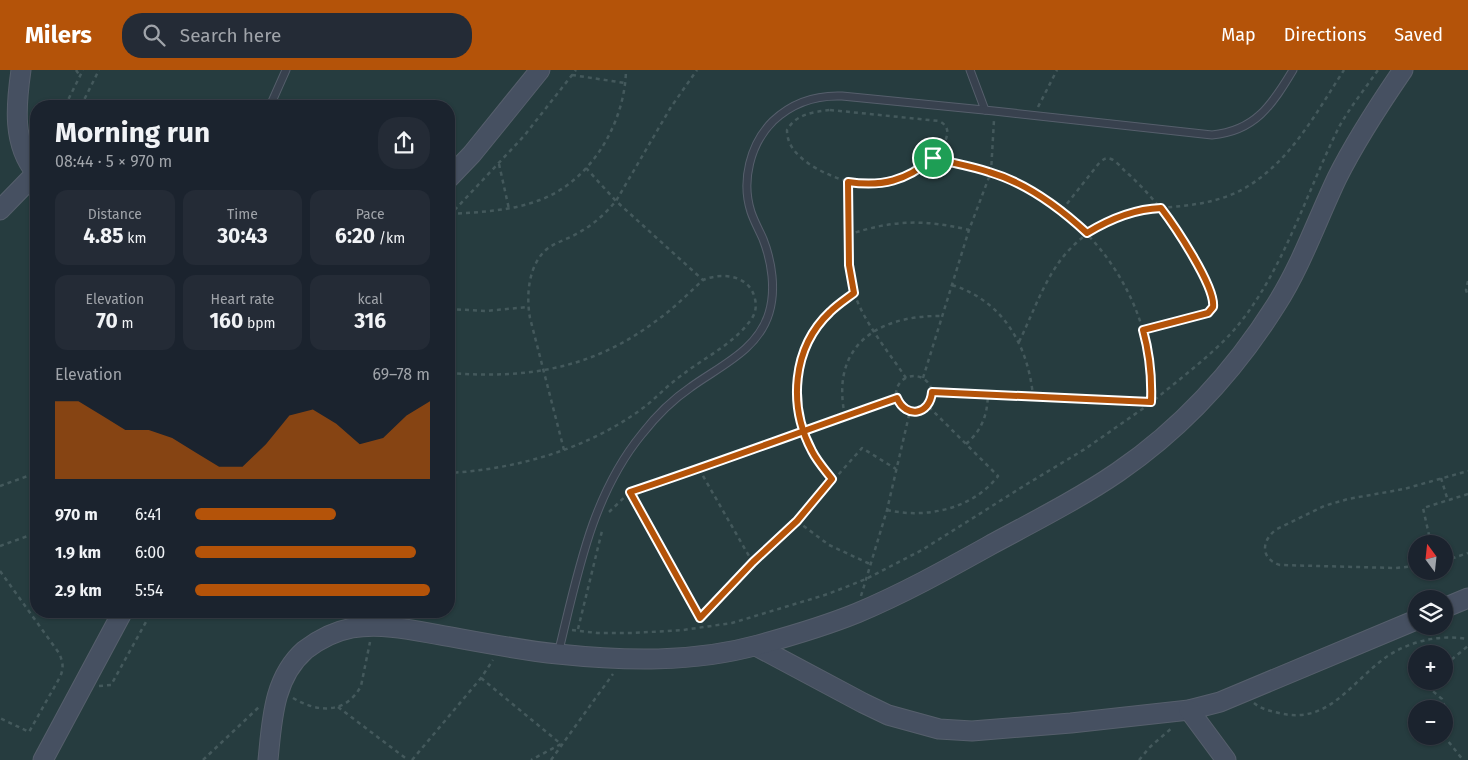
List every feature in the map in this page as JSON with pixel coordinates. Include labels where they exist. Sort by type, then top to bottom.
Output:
[{"type":"street","points":[[20,70],[17,122],[21,145],[30,165]]},
{"type":"street","points":[[455,172],[472,154],[540,70]]},
{"type":"street","points":[[268,760],[275,704],[280,688],[294,662],[305,650],[331,634],[350,628],[373,627],[414,631],[558,654],[625,658],[680,658],[732,651],[756,646],[856,613],[950,568],[1110,477],[1142,455],[1170,431],[1210,393],[1243,354],[1277,303],[1291,278],[1348,156],[1374,111],[1403,70]]},
{"type":"street","points":[[0,210],[30,179]]},
{"type":"street","points":[[1453,604],[1468,598]]},
{"type":"street","points":[[43,760],[119,618]]},
{"type":"street","points":[[756,646],[888,715],[939,729],[972,731],[1071,723],[1189,710],[1220,702],[1248,691],[1408,623]]},
{"type":"street","points":[[1189,710],[1226,760]]},
{"type":"lane","points":[[273,100],[286,70]]},
{"type":"lane","points":[[970,70],[985,110]]},
{"type":"lane","points":[[558,654],[590,530],[606,489],[627,453],[654,420],[678,397],[750,345],[766,321],[772,297],[770,262],[763,238],[751,211],[747,187],[750,164],[759,140],[765,130],[778,116],[807,100],[828,96],[985,110],[1199,135],[1222,134],[1239,130],[1257,119],[1279,94],[1293,70]]},
{"type":"path","points":[[76,70],[80,76]]},
{"type":"path","points":[[68,100],[83,70]]},
{"type":"path","points":[[84,100],[99,70]]},
{"type":"path","points":[[455,210],[524,136],[576,70]]},
{"type":"path","points":[[455,214],[508,209],[542,199],[556,192],[586,168],[596,157],[613,126],[621,104],[626,70]]},
{"type":"path","points":[[564,450],[528,307],[530,279],[543,252],[589,226],[616,201],[672,107],[697,70]]},
{"type":"path","points":[[1034,116],[1057,70]]},
{"type":"path","points":[[1019,342],[1057,263],[1067,250],[1087,233],[1123,215],[1148,209],[1192,205],[1225,198],[1246,187],[1276,166],[1299,138],[1344,70]]},
{"type":"path","points":[[564,629],[597,633],[682,630],[732,623],[828,594],[866,579],[922,550],[1085,449],[1151,402],[1212,351],[1234,329],[1257,298],[1276,266],[1340,126],[1378,70]]},
{"type":"path","points":[[572,75],[625,83]]},
{"type":"path","points":[[830,110],[939,121],[946,126],[947,133],[944,143],[933,158],[912,173],[892,182],[870,184],[848,182],[822,171],[805,161],[794,151],[790,146],[787,135],[787,130],[794,121],[810,113],[830,110]]},
{"type":"path","points":[[922,378],[969,230],[991,172],[994,111]]},
{"type":"path","points":[[933,158],[991,172],[1025,187],[1062,210],[1087,233],[1128,291],[1136,308],[1150,359],[1151,402]]},
{"type":"path","points":[[1062,210],[1100,162],[1108,158],[1131,176],[1161,208],[1185,242],[1204,278],[1214,303],[1212,310],[1208,313],[1143,330]]},
{"type":"path","points":[[499,163],[508,209]]},
{"type":"path","points":[[586,168],[616,201],[703,280]]},
{"type":"path","points":[[848,182],[847,235],[849,265],[854,293],[874,331],[906,378]]},
{"type":"path","points":[[847,235],[901,222],[943,224],[969,230]]},
{"type":"path","points":[[455,373],[515,374],[543,371],[573,364],[620,344],[658,320],[703,280],[711,277],[737,278],[746,283],[753,291],[756,309],[750,321],[726,344],[678,377],[647,405],[614,426],[580,444],[530,460],[492,470],[455,472]]},
{"type":"path","points":[[1468,282],[1466,290],[1468,296]]},
{"type":"path","points":[[952,285],[964,289],[985,301],[1004,320],[1019,342],[1028,367],[1033,396]]},
{"type":"path","points":[[832,479],[813,453],[803,432],[796,388],[804,351],[811,336],[829,312],[854,293]]},
{"type":"path","points":[[455,309],[486,311],[528,307]]},
{"type":"path","points":[[845,416],[842,398],[844,373],[854,349],[863,339],[874,331],[893,322],[916,316],[942,316]]},
{"type":"path","points":[[906,378],[922,378],[927,382],[932,392],[932,398],[921,411],[910,411],[904,408],[897,398],[898,387],[906,378]]},
{"type":"path","points":[[932,392],[1151,402]]},
{"type":"path","points":[[966,444],[982,426],[988,395]]},
{"type":"path","points":[[607,518],[610,511],[630,492],[897,398]]},
{"type":"path","points":[[887,510],[907,514],[939,510],[963,504],[986,490],[998,476],[928,405]]},
{"type":"path","points":[[866,579],[887,510],[910,411]]},
{"type":"path","points":[[630,492],[700,618],[753,562],[797,521],[832,479],[862,448],[896,468]]},
{"type":"path","points":[[699,469],[753,562]]},
{"type":"path","points":[[1408,567],[1280,565],[1269,560],[1266,544],[1271,534],[1277,530],[1324,506],[1348,499],[1404,489],[1468,471]]},
{"type":"path","points":[[0,486],[30,475]]},
{"type":"path","points":[[1441,478],[1448,501]]},
{"type":"path","points":[[1429,535],[1423,508],[1468,494]]},
{"type":"path","points":[[797,521],[829,545],[871,564]]},
{"type":"path","points":[[578,630],[604,525]]},
{"type":"path","points":[[0,546],[30,535]]},
{"type":"path","points":[[1453,558],[1468,553]]},
{"type":"path","points":[[0,571],[30,613]]},
{"type":"path","points":[[0,718],[29,732],[60,677],[63,665],[59,653],[34,618]]},
{"type":"path","points":[[82,688],[111,685],[148,618]]},
{"type":"path","points":[[203,760],[280,688],[312,707],[338,707],[352,698],[361,686],[373,627]]},
{"type":"path","points":[[1248,691],[1254,703],[1265,710],[1294,715],[1312,713],[1331,706],[1375,667],[1397,651],[1432,638],[1454,637],[1468,639]]},
{"type":"path","points":[[338,707],[410,760],[480,678],[503,646]]},
{"type":"path","points":[[1453,658],[1468,646]]},
{"type":"path","points":[[550,760],[625,658]]},
{"type":"path","points":[[480,678],[561,744]]},
{"type":"path","points":[[1432,690],[1442,699],[1446,710],[1445,731],[1448,741],[1463,760]]},
{"type":"path","points":[[1138,760],[1189,710]]},
{"type":"path","points":[[531,760],[561,744]]},
{"type":"green space","points":[[0,70],[1468,70],[1468,760],[0,760]]},
{"type":"route","points":[[933,158],[923,167],[892,182],[881,184],[848,182],[847,235],[849,265],[854,293],[829,312],[811,336],[800,364],[796,388],[803,432],[813,453],[832,479],[797,521],[753,562],[700,618],[630,492],[699,469],[803,432],[845,416],[897,398],[904,408],[915,412],[926,408],[932,398],[932,392],[1151,402],[1150,359],[1143,330],[1208,313],[1212,310],[1214,303],[1197,264],[1185,242],[1161,208],[1123,215],[1087,233],[1071,217],[1055,205],[1009,179],[991,172],[933,158]]}]
